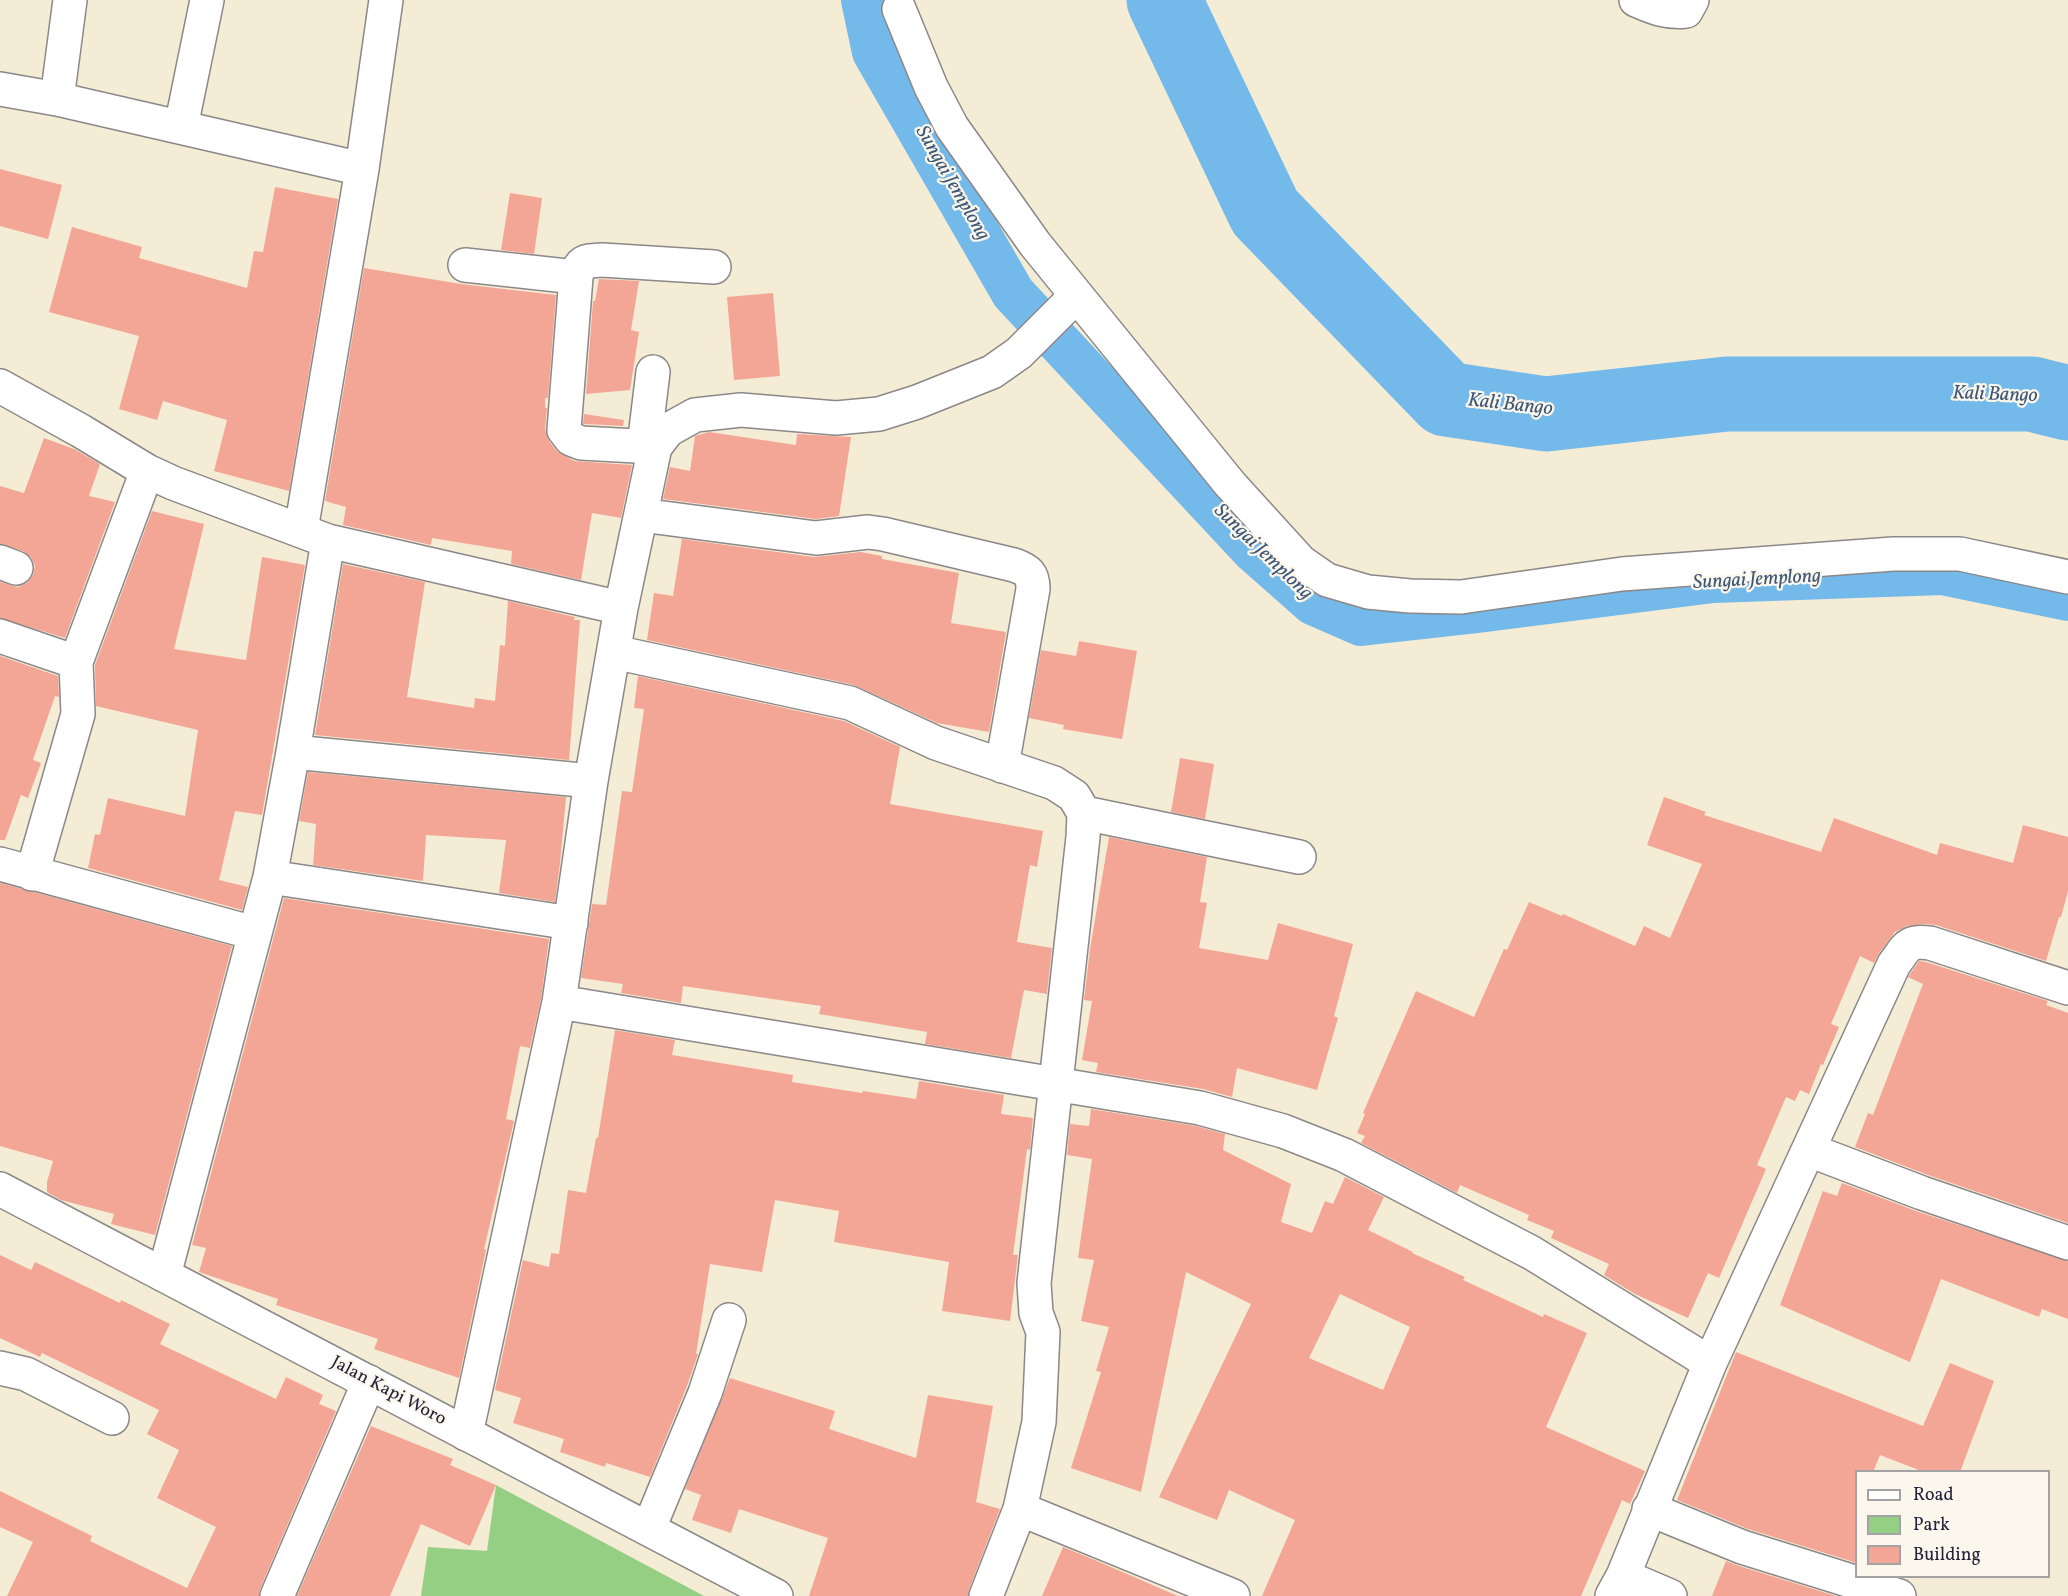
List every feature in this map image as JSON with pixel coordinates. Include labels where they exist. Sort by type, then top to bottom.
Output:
[{"type":"street","points":[[57,99],[70,0]]},
{"type":"street","points":[[181,127],[207,0]]},
{"type":"street","points":[[164,1275],[270,877],[293,752],[315,535],[386,0]]},
{"type":"street","points":[[1636,0],[1661,11],[1674,12],[1686,11],[1692,0]]},
{"type":"street","points":[[899,9],[931,87],[952,127],[1069,303],[1301,562],[1327,580],[1368,592],[1461,597],[1622,574],[1893,554],[1960,554],[2068,577]]},
{"type":"street","points":[[0,89],[57,99],[362,169]]},
{"type":"street","points":[[714,267],[602,260],[585,261],[578,267],[564,430],[571,439],[581,443],[650,446],[668,430],[695,415],[741,410],[836,418],[879,414],[917,402],[992,372],[1019,353],[1069,303]]},
{"type":"street","points":[[465,265],[576,277]]},
{"type":"street","points":[[466,1434],[559,1002],[591,781],[621,608],[641,515],[650,446],[653,372]]},
{"type":"street","points":[[0,386],[147,471],[173,483],[315,535],[621,608]]},
{"type":"street","points":[[32,874],[78,714],[76,662],[147,471]]},
{"type":"street","points":[[641,515],[816,538],[868,532],[883,534],[1028,570],[1034,579],[1034,589],[1002,766]]},
{"type":"street","points":[[0,636],[76,662]]},
{"type":"street","points":[[614,652],[850,703],[936,743],[1063,787],[1074,796],[1084,813],[1034,1283],[1036,1314],[1043,1332],[1039,1422],[1020,1509],[986,1596]]},
{"type":"street","points":[[293,752],[591,781]]},
{"type":"street","points":[[1084,813],[1299,857]]},
{"type":"street","points":[[0,864],[254,933]]},
{"type":"street","points":[[270,877],[571,923]]},
{"type":"street","points":[[1670,1596],[1617,1586],[1710,1364],[1894,964],[1915,941],[1930,943],[2068,988]]},
{"type":"street","points":[[559,1002],[1200,1108],[1283,1131],[1344,1155],[1533,1253],[1710,1364]]},
{"type":"street","points":[[1809,1150],[1922,1193],[2068,1243]]},
{"type":"street","name":"Jalan Kapi Woro","points":[[0,1189],[776,1596]]},
{"type":"street","points":[[649,1528],[705,1392],[729,1320]]},
{"type":"street","points":[[0,1368],[26,1374],[112,1418]]},
{"type":"street","points":[[277,1596],[369,1382]]},
{"type":"street","points":[[1020,1509],[1233,1596]]},
{"type":"street","points":[[1649,1509],[1742,1546],[1899,1596]]},
{"type":"green space","points":[[496,1485],[704,1596],[421,1596],[428,1547],[487,1551]]},
{"type":"building","points":[[0,169],[62,185],[48,239],[0,226]]},
{"type":"building","points":[[275,187],[338,199],[289,491],[214,471],[227,420],[163,401],[157,420],[119,409],[139,336],[49,312],[72,227],[142,247],[139,258],[247,288],[254,251],[263,252]]},
{"type":"building","points":[[510,193],[542,198],[534,254],[501,250]]},
{"type":"building","points":[[364,268],[461,284],[556,295],[548,398],[545,398],[545,408],[547,408],[545,429],[549,441],[557,451],[574,461],[632,465],[621,518],[592,513],[581,580],[511,564],[512,551],[432,538],[431,545],[343,525],[346,507],[325,501]]},
{"type":"building","points":[[599,279],[639,281],[631,330],[639,332],[630,390],[586,394],[593,301],[595,301]]},
{"type":"building","points":[[773,293],[780,376],[734,380],[727,297]]},
{"type":"building","points":[[584,414],[624,420],[623,426],[583,424]]},
{"type":"building","points":[[709,432],[796,445],[797,434],[851,437],[839,516],[816,519],[663,499],[670,467],[690,471],[695,436]]},
{"type":"building","points":[[44,438],[74,449],[100,464],[89,496],[115,502],[65,638],[0,618],[0,582],[18,587],[27,583],[33,575],[35,566],[31,557],[23,551],[0,544],[0,486],[24,493]]},
{"type":"building","points":[[152,511],[204,524],[174,649],[246,660],[262,557],[305,565],[262,815],[235,811],[219,880],[248,887],[242,910],[88,868],[95,834],[100,835],[108,798],[185,816],[198,730],[96,706],[95,665]]},
{"type":"building","points":[[682,539],[814,557],[861,552],[882,556],[882,559],[959,573],[951,623],[1006,632],[989,732],[937,723],[854,685],[647,640],[654,593],[673,596]]},
{"type":"building","points":[[343,564],[425,582],[407,697],[474,708],[475,698],[495,701],[500,645],[505,646],[508,601],[580,620],[569,760],[315,735]]},
{"type":"building","points":[[1079,641],[1137,651],[1122,739],[1063,729],[1064,725],[1029,718],[1041,650],[1076,656]]},
{"type":"building","points":[[0,656],[58,676],[59,697],[55,696],[33,760],[41,763],[28,798],[21,795],[5,840],[0,840]]},
{"type":"building","points":[[638,676],[844,721],[900,747],[890,804],[1043,831],[1037,867],[1030,865],[1017,942],[1052,948],[1047,994],[1024,990],[1011,1058],[925,1044],[927,1032],[819,1014],[821,1006],[683,986],[681,1003],[621,993],[623,984],[581,978],[592,904],[606,905],[622,791],[632,792],[644,709],[634,708]]},
{"type":"building","points":[[1180,758],[1214,764],[1205,819],[1171,812]]},
{"type":"building","points":[[308,772],[566,797],[555,902],[499,893],[506,840],[426,835],[423,881],[313,865],[316,824],[299,821]]},
{"type":"building","points":[[1664,797],[1706,812],[1704,815],[1821,852],[1834,818],[1937,855],[1940,843],[2013,863],[2023,825],[2068,837],[2068,891],[2046,961],[1936,925],[1924,924],[1907,926],[1895,932],[1874,963],[1860,956],[1831,1024],[1839,1027],[1823,1065],[1821,1064],[1809,1094],[1800,1090],[1795,1101],[1786,1097],[1757,1165],[1766,1169],[1719,1278],[1708,1273],[1688,1318],[1635,1294],[1604,1275],[1609,1264],[1551,1238],[1554,1231],[1527,1220],[1529,1215],[1460,1185],[1457,1193],[1361,1143],[1365,1136],[1357,1133],[1365,1114],[1363,1113],[1416,991],[1474,1017],[1504,949],[1507,950],[1529,902],[1562,916],[1563,914],[1635,946],[1644,926],[1670,938],[1702,864],[1647,845]]},
{"type":"building","points":[[1109,837],[1207,857],[1200,902],[1207,903],[1199,948],[1268,960],[1278,923],[1353,944],[1334,1016],[1338,1018],[1317,1090],[1237,1068],[1232,1097],[1203,1089],[1096,1072],[1098,1063],[1082,1060],[1092,1001],[1084,1000],[1090,949]]},
{"type":"building","points":[[0,883],[232,946],[155,1235],[111,1224],[114,1214],[61,1200],[47,1192],[47,1182],[53,1161],[0,1146]]},
{"type":"building","points":[[284,898],[549,939],[541,999],[530,1048],[520,1046],[506,1119],[514,1121],[484,1249],[486,1250],[459,1378],[374,1349],[378,1339],[276,1305],[278,1299],[199,1272],[206,1248],[192,1245]]},
{"type":"building","points":[[1919,961],[2048,1001],[2046,1005],[2068,1013],[2068,1223],[1928,1175],[1855,1147],[1868,1113],[1873,1115],[1923,984],[1908,977]]},
{"type":"building","points":[[615,1030],[675,1040],[672,1055],[793,1075],[792,1082],[916,1099],[919,1081],[1004,1095],[1001,1114],[1033,1118],[1013,1255],[1018,1255],[1010,1321],[942,1311],[949,1262],[834,1242],[839,1211],[775,1200],[762,1272],[710,1264],[696,1354],[698,1354],[650,1477],[606,1463],[605,1467],[560,1452],[564,1439],[513,1423],[521,1398],[495,1390],[523,1260],[549,1267],[551,1253],[559,1254],[568,1190],[586,1193],[596,1138],[598,1138]]},
{"type":"building","points":[[1091,1109],[1196,1126],[1225,1134],[1223,1150],[1291,1184],[1281,1222],[1312,1233],[1325,1201],[1333,1204],[1345,1177],[1384,1197],[1368,1230],[1465,1277],[1463,1280],[1543,1317],[1544,1314],[1587,1333],[1546,1427],[1645,1471],[1630,1504],[1622,1500],[1581,1596],[1262,1596],[1295,1520],[1229,1490],[1217,1520],[1159,1497],[1251,1304],[1186,1272],[1141,1492],[1071,1468],[1101,1372],[1096,1371],[1109,1327],[1081,1321],[1094,1260],[1078,1258],[1092,1159],[1067,1155],[1070,1124],[1089,1126]],"holes":[[[1340,1294],[1410,1327],[1383,1390],[1309,1358]]]},
{"type":"building","points":[[1842,1183],[1916,1211],[2068,1261],[2068,1319],[2042,1309],[2039,1317],[1941,1279],[1910,1362],[1780,1305],[1823,1191],[1837,1196]]},
{"type":"building","points":[[0,1255],[31,1270],[35,1262],[170,1324],[160,1344],[276,1399],[286,1377],[323,1395],[319,1404],[336,1411],[259,1596],[7,1596],[33,1542],[0,1527],[0,1491],[92,1536],[90,1541],[187,1588],[216,1527],[157,1498],[179,1450],[147,1434],[159,1410],[42,1353],[40,1357],[0,1338]]},
{"type":"building","points":[[1736,1352],[1923,1426],[1950,1363],[1994,1381],[1961,1470],[1919,1470],[1880,1455],[1874,1470],[1855,1470],[1855,1562],[1748,1529],[1677,1500]]},
{"type":"building","points":[[730,1378],[835,1411],[829,1429],[916,1458],[928,1395],[993,1406],[976,1502],[1000,1509],[968,1596],[809,1596],[828,1538],[739,1509],[731,1533],[692,1520],[701,1495],[685,1489]]},
{"type":"building","points":[[371,1426],[453,1459],[450,1465],[496,1485],[470,1546],[421,1524],[390,1596],[297,1596]]},
{"type":"building","points":[[1063,1547],[1097,1561],[1178,1596],[1042,1596]]},
{"type":"building","points":[[1726,1561],[1736,1565],[1836,1596],[1712,1596]]},
{"type":"waterway","name":"Sungai Jemplong","points":[[863,0],[874,52],[1013,293],[1253,550],[1313,603],[1361,624],[1713,581],[1942,573],[2068,599]]},
{"type":"waterway","name":"Kali Bango","points":[[1164,0],[1265,212],[1446,399],[1546,414],[1727,394],[2032,394],[2068,403]]}]
